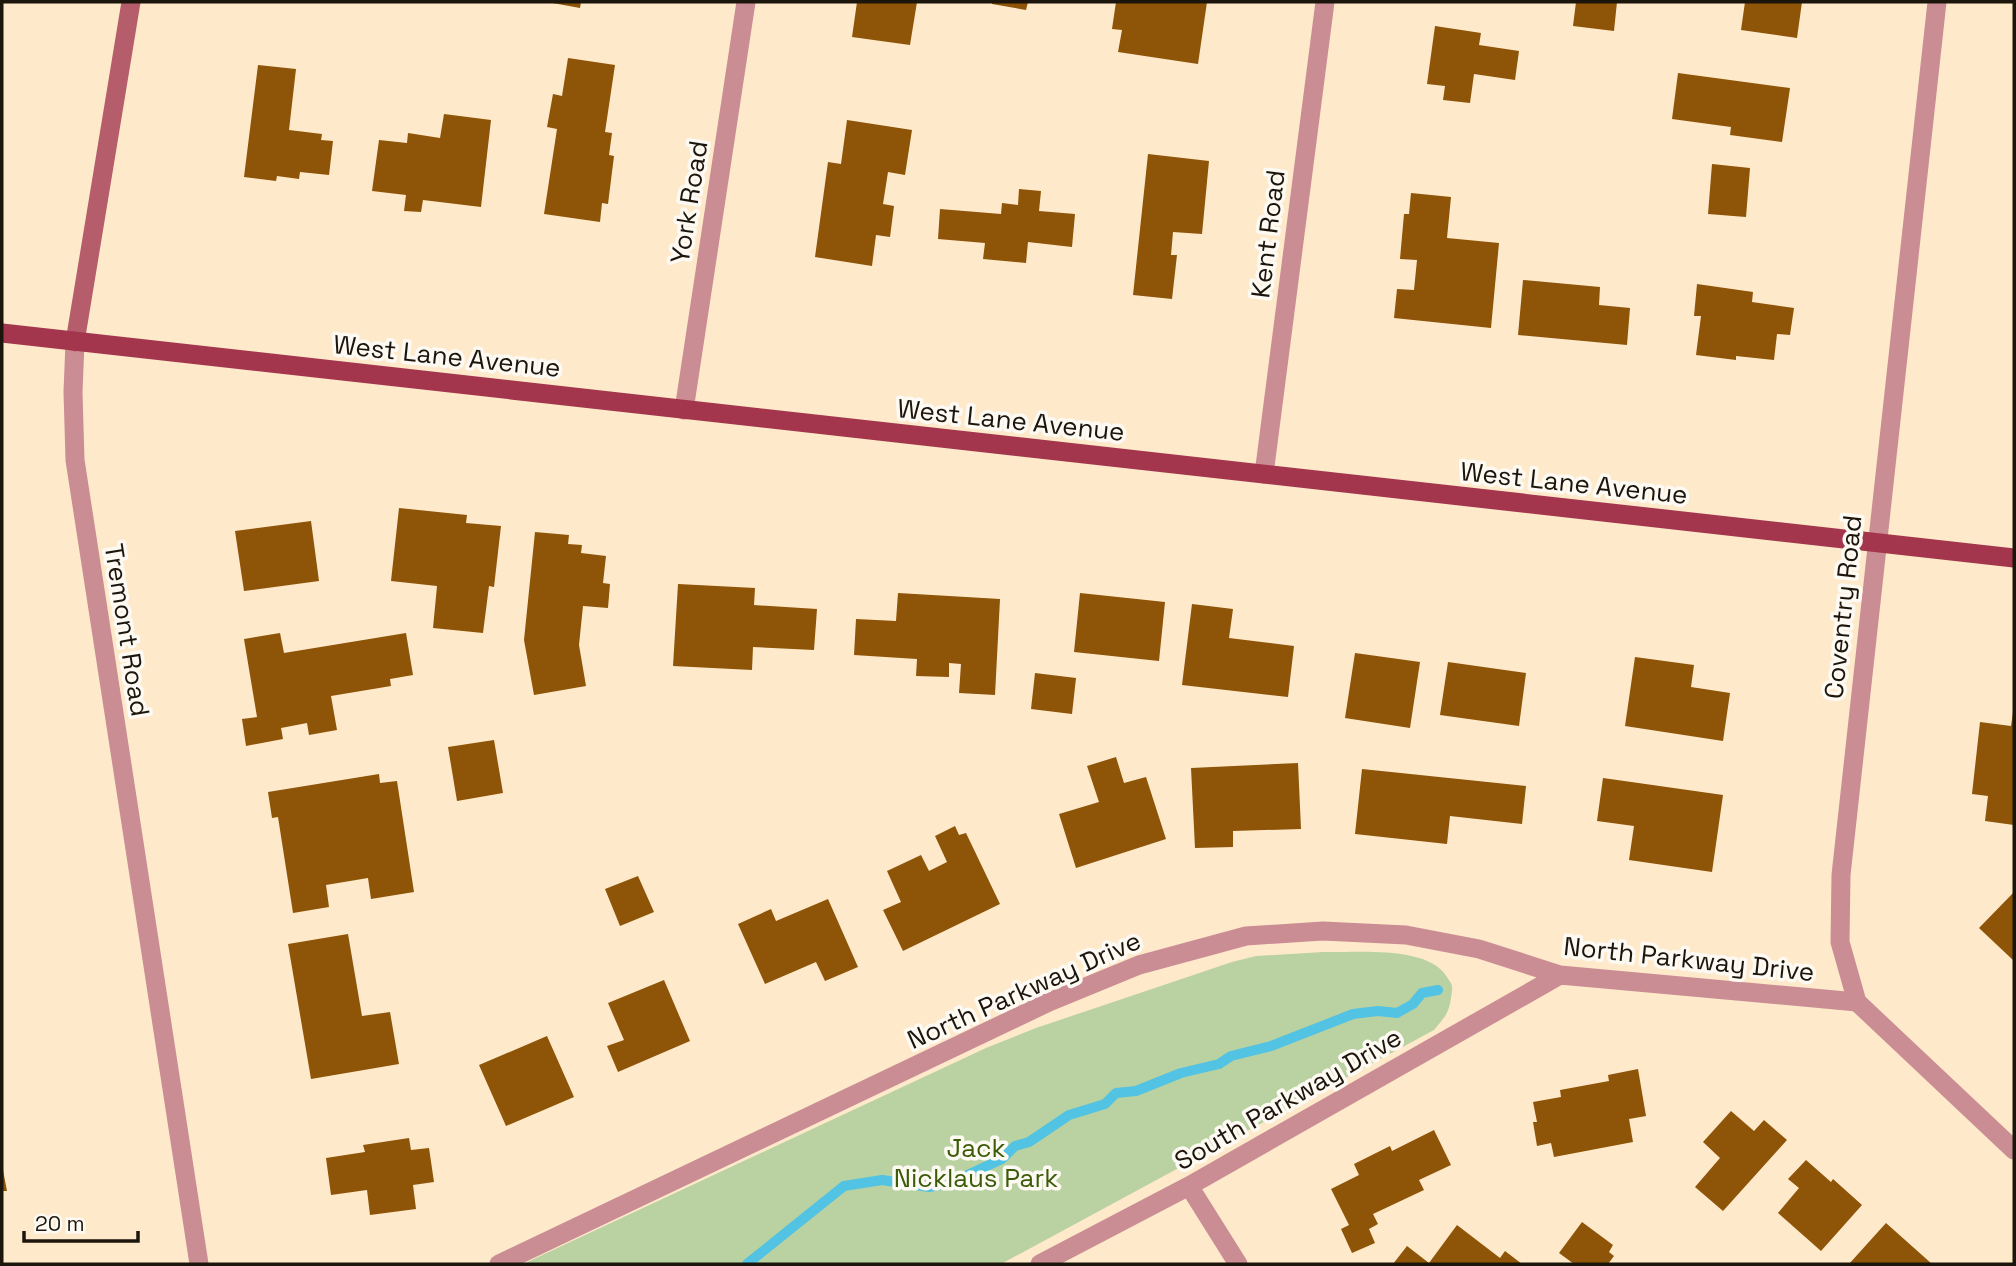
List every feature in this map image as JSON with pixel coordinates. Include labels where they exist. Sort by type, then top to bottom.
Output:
[{"type":"main road","name":"Tremont Road","points":[[75,342],[131,2]]},
{"type":"main road","name":"West Lane Avenue","points":[[2,333],[2014,558]]},
{"type":"street","name":"York Road","points":[[684,410],[746,2]]},
{"type":"street","name":"Kent Road","points":[[1264,474],[1325,2]]},
{"type":"street","name":"Coventry Road","points":[[1857,1002],[1840,942],[1841,875],[1937,2]]},
{"type":"street","name":"Tremont Road","points":[[75,342],[75,460],[199,1264]]},
{"type":"street","name":"North Parkway Drive","points":[[499,1264],[1049,1002],[1139,965],[1246,936],[1323,931],[1406,935],[1479,949],[1560,975],[1857,1002]]},
{"type":"street","name":"South Parkway Drive","points":[[1040,1264],[1189,1186],[1560,975]]},
{"type":"street","points":[[1857,1002],[2014,1150]]},
{"type":"street","points":[[1189,1186],[1238,1264]]},
{"type":"green space","name":"Jack Nicklaus Park","points":[[1323,952],[1390,953],[1424,960],[1438,967],[1451,983],[1447,1012],[1434,1030],[1001,1264],[523,1264],[986,1048],[1036,1028],[1232,962],[1256,956]]},
{"type":"building","points":[[547,2],[581,2],[580,8]]},
{"type":"building","points":[[857,2],[917,2],[910,45],[852,37]]},
{"type":"building","points":[[992,2],[1028,2],[1026,10]]},
{"type":"building","points":[[1116,2],[1207,2],[1198,64],[1118,52],[1122,30],[1112,29]]},
{"type":"building","points":[[1576,2],[1617,2],[1614,31],[1573,26]]},
{"type":"building","points":[[1745,2],[1802,2],[1797,38],[1741,30]]},
{"type":"building","points":[[1435,26],[1481,33],[1479,45],[1519,51],[1515,80],[1474,74],[1470,103],[1443,100],[1445,86],[1427,84]]},
{"type":"building","points":[[568,58],[615,65],[605,132],[612,133],[609,155],[614,156],[608,204],[602,203],[600,222],[544,214],[557,129],[547,127],[553,94],[562,96]]},
{"type":"building","points":[[258,65],[296,69],[289,130],[322,134],[321,140],[333,141],[329,175],[300,172],[299,179],[277,176],[276,181],[244,177]]},
{"type":"building","points":[[1678,73],[1790,88],[1782,142],[1730,135],[1731,127],[1672,119]]},
{"type":"building","points":[[444,114],[491,120],[481,207],[423,200],[421,212],[404,211],[406,195],[372,191],[379,140],[407,143],[408,133],[440,138]]},
{"type":"building","points":[[847,120],[912,130],[905,175],[888,172],[883,204],[894,206],[890,237],[876,235],[872,266],[815,257],[828,162],[841,164]]},
{"type":"building","points":[[1148,154],[1209,161],[1202,234],[1173,232],[1171,255],[1177,255],[1172,299],[1133,295]]},
{"type":"building","points":[[1712,164],[1750,168],[1746,217],[1708,214]]},
{"type":"building","points":[[1019,189],[1041,191],[1039,211],[1075,214],[1072,247],[1028,242],[1026,263],[983,259],[985,243],[938,239],[940,209],[1001,214],[1002,203],[1018,205]]},
{"type":"building","points":[[1411,193],[1451,197],[1447,238],[1499,243],[1491,328],[1394,318],[1397,289],[1414,290],[1417,260],[1400,259],[1404,214],[1409,214]]},
{"type":"building","points":[[1523,280],[1600,287],[1599,305],[1630,308],[1627,345],[1518,335]]},
{"type":"building","points":[[1697,284],[1753,292],[1752,302],[1794,308],[1790,335],[1777,334],[1774,360],[1736,356],[1736,360],[1696,355],[1701,316],[1694,316]]},
{"type":"building","points":[[399,508],[467,515],[466,523],[501,526],[494,587],[489,586],[483,633],[433,628],[437,586],[391,581]]},
{"type":"building","points":[[311,521],[319,581],[244,591],[235,531]]},
{"type":"building","points":[[535,532],[569,535],[568,544],[582,545],[581,553],[606,556],[603,583],[610,584],[608,608],[583,606],[579,645],[586,686],[534,695],[524,640]]},
{"type":"building","points":[[678,584],[755,588],[754,605],[817,609],[814,650],[753,647],[752,670],[673,666]]},
{"type":"building","points":[[898,593],[1000,599],[995,695],[959,693],[961,664],[949,663],[949,677],[916,676],[917,659],[854,655],[856,619],[896,621]]},
{"type":"building","points":[[1080,593],[1165,602],[1159,661],[1074,652]]},
{"type":"building","points":[[1192,604],[1233,609],[1229,638],[1294,646],[1288,697],[1182,685]]},
{"type":"building","points":[[280,633],[284,653],[406,633],[413,675],[390,679],[391,686],[331,696],[337,730],[309,735],[307,723],[281,728],[283,739],[246,746],[242,719],[257,717],[244,639]]},
{"type":"building","points":[[1355,653],[1420,662],[1410,728],[1345,718]]},
{"type":"building","points":[[1635,657],[1694,665],[1691,687],[1730,693],[1723,741],[1625,726]]},
{"type":"building","points":[[1448,662],[1526,673],[1519,726],[1440,715]]},
{"type":"building","points":[[1035,673],[1076,678],[1072,714],[1031,709]]},
{"type":"building","points":[[2013,712],[2014,825],[1985,821],[1988,796],[1972,794],[1980,722],[2011,726]]},
{"type":"building","points":[[494,740],[503,793],[457,801],[448,747]]},
{"type":"building","points":[[1116,757],[1124,783],[1146,777],[1166,839],[1076,868],[1059,814],[1099,802],[1087,766]]},
{"type":"building","points":[[1298,763],[1301,829],[1233,831],[1233,847],[1195,848],[1191,768]]},
{"type":"building","points":[[1362,769],[1526,786],[1522,824],[1450,816],[1447,844],[1355,834]]},
{"type":"building","points":[[379,774],[380,783],[397,781],[414,892],[371,899],[368,878],[326,885],[329,907],[293,913],[278,817],[272,818],[268,792]]},
{"type":"building","points":[[1603,778],[1723,795],[1712,872],[1629,860],[1634,826],[1597,821]]},
{"type":"building","points":[[955,826],[959,835],[966,833],[1000,904],[903,951],[883,910],[901,902],[887,871],[921,855],[929,871],[947,862],[935,836]]},
{"type":"building","points":[[638,876],[654,912],[620,926],[605,889]]},
{"type":"building","points":[[2014,892],[2014,961],[1979,928]]},
{"type":"building","points":[[828,899],[858,967],[825,981],[816,962],[765,984],[738,924],[771,909],[776,921]]},
{"type":"building","points":[[348,934],[362,1016],[390,1012],[399,1064],[311,1079],[288,944]]},
{"type":"building","points":[[664,980],[690,1041],[618,1072],[607,1046],[624,1040],[608,1003]]},
{"type":"building","points":[[547,1036],[574,1097],[506,1126],[479,1065]]},
{"type":"building","points":[[1638,1069],[1646,1116],[1629,1119],[1633,1142],[1554,1157],[1551,1143],[1537,1146],[1533,1122],[1537,1122],[1533,1102],[1561,1097],[1560,1090],[1609,1081],[1608,1075]]},
{"type":"building","points":[[1731,1111],[1754,1131],[1764,1120],[1787,1140],[1723,1211],[1695,1187],[1720,1158],[1703,1142]]},
{"type":"building","points":[[1434,1130],[1451,1165],[1419,1180],[1424,1190],[1373,1214],[1378,1224],[1369,1229],[1375,1243],[1352,1253],[1341,1229],[1349,1225],[1331,1189],[1359,1175],[1354,1164],[1390,1146],[1392,1151]]},
{"type":"building","points":[[409,1138],[411,1150],[429,1148],[434,1182],[413,1185],[416,1209],[370,1215],[367,1190],[331,1195],[326,1158],[365,1152],[363,1145]]},
{"type":"building","points":[[1806,1160],[1831,1182],[1833,1179],[1862,1205],[1821,1251],[1778,1213],[1799,1188],[1788,1179]]},
{"type":"building","points":[[2,1165],[7,1191],[2,1191]]},
{"type":"building","points":[[1582,1222],[1613,1245],[1609,1252],[1614,1256],[1608,1264],[1574,1264],[1559,1253]]},
{"type":"building","points":[[1886,1223],[1932,1264],[1849,1264]]},
{"type":"building","points":[[1457,1225],[1500,1258],[1505,1251],[1522,1264],[1393,1264],[1407,1246],[1429,1263]]},
{"type":"waterway","points":[[747,1264],[844,1186],[882,1180],[929,1187],[950,1183],[1002,1159],[1015,1146],[1029,1142],[1069,1115],[1105,1104],[1116,1093],[1136,1091],[1181,1073],[1219,1064],[1231,1056],[1271,1046],[1353,1014],[1378,1011],[1397,1013],[1413,1004],[1422,993],[1438,990]]}]
